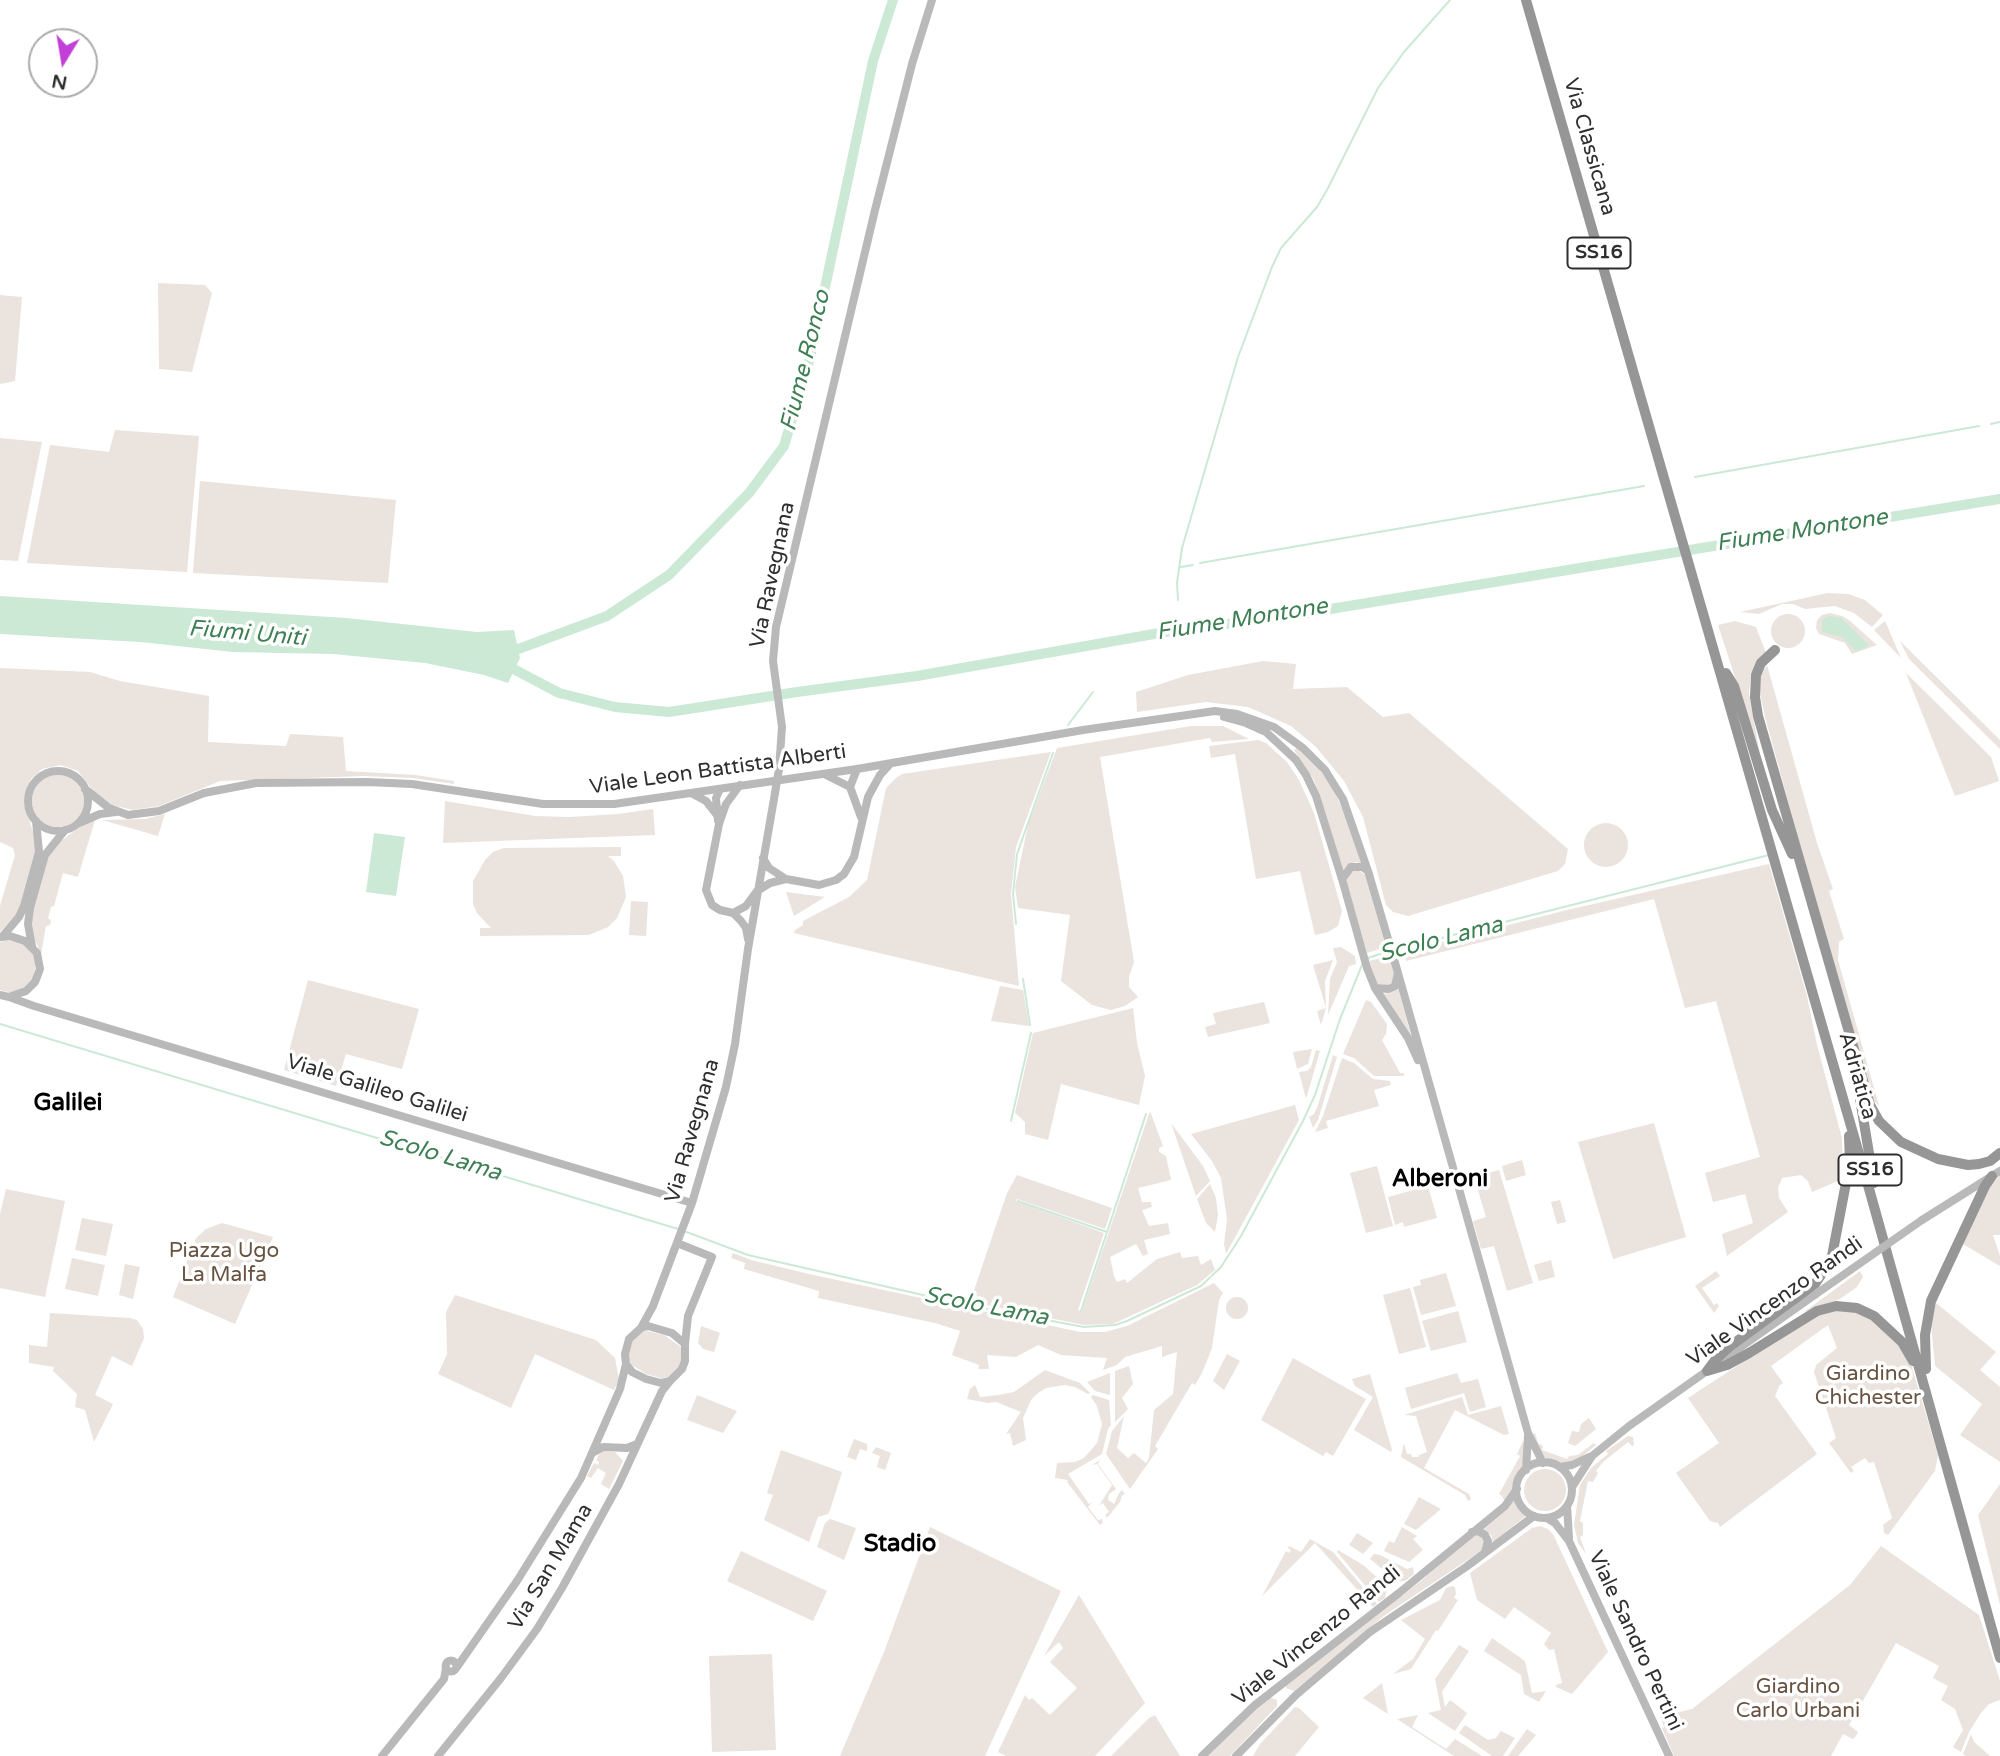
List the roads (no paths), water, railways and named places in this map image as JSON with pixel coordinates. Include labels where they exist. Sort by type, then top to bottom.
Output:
[{"type":"highway","name":"Via Classicana","points":[[1526,0],[1674,505]]},
{"type":"highway","name":"Via Classicana","points":[[1533,0],[1674,505]]},
{"type":"highway","name":"Adriatica","points":[[1674,505],[1772,846],[1874,1183],[2000,1658]]},
{"type":"highway","name":"Adriatica","points":[[1714,642],[1726,673],[1772,846]]},
{"type":"highway","points":[[1775,650],[1758,668],[1754,684],[1755,697],[1762,733],[1852,1047],[1874,1183]]},
{"type":"highway","points":[[1726,673],[1734,686],[1772,810],[1804,883]]},
{"type":"highway","name":"Adriatica","points":[[1779,868],[2000,1636]]},
{"type":"highway","name":"SS16","points":[[1707,1371],[1729,1347],[1815,1284],[1832,1256],[1850,1163],[1850,1141],[1821,1037],[1822,1024]]},
{"type":"highway","name":"SS16","points":[[1852,1047],[1870,1105],[1879,1121],[1902,1142],[1938,1159],[1968,1165],[1990,1161],[2000,1153]]},
{"type":"highway","name":"SS16","points":[[1922,1369],[1931,1301],[1992,1176]]},
{"type":"highway","name":"SS16","points":[[1707,1371],[1727,1365],[1817,1311],[1848,1306],[1874,1316],[1886,1325],[1922,1369]]},
{"type":"main road","name":"Via Ravegnana","points":[[641,1328],[653,1306],[692,1203],[726,1087],[779,769],[782,727],[774,671],[776,627],[912,64],[932,0]]},
{"type":"main road","name":"Viale Leon Battista Alberti","points":[[79,823],[100,814],[117,812],[139,815],[159,811],[204,793],[256,783],[412,784],[517,801],[570,806],[614,804],[890,764],[1083,730],[1215,711],[1254,719],[1274,727],[1303,748],[1325,770],[1343,799],[1368,871],[1398,973]]},
{"type":"main road","name":"Viale Leon Battista Alberti","points":[[1200,713],[1225,717],[1266,732],[1296,760],[1306,775],[1316,796],[1375,988]]},
{"type":"main road","points":[[763,858],[769,868],[786,879],[819,885],[836,880],[844,874],[854,857],[861,820],[874,784],[890,764]]},
{"type":"main road","points":[[861,820],[850,787],[859,768],[874,784]]},
{"type":"main road","points":[[65,830],[49,830],[36,821],[31,813],[29,795],[38,779],[55,772],[64,772],[80,781],[94,799],[117,812]]},
{"type":"main road","points":[[823,774],[850,787]]},
{"type":"main road","points":[[718,820],[740,785]]},
{"type":"main road","points":[[32,946],[28,924],[30,908],[46,855],[65,830],[79,823],[87,807],[85,789]]},
{"type":"main road","points":[[720,789],[726,804]]},
{"type":"main road","points":[[720,789],[716,798],[718,820],[706,890],[708,898],[716,908],[733,913],[746,928],[748,949]]},
{"type":"main road","points":[[690,793],[706,801],[718,820]]},
{"type":"main road","points":[[1,937],[19,917],[24,906],[39,852],[36,821]]},
{"type":"main road","points":[[1342,879],[1351,867],[1362,867],[1368,871]]},
{"type":"main road","points":[[733,913],[746,906],[757,891],[786,879]]},
{"type":"main road","points":[[1,937],[18,937],[32,946],[37,953],[40,969],[31,993],[39,1004],[52,1010]]},
{"type":"main road","points":[[1375,988],[1389,989],[1395,986],[1398,973]]},
{"type":"main road","points":[[1398,973],[1528,1433],[1544,1462]]},
{"type":"main road","points":[[4,996],[21,994],[31,988]]},
{"type":"main road","points":[[1375,988],[1408,1038],[1427,1078]]},
{"type":"main road","name":"Viale Galileo Galilei","points":[[4,996],[692,1203]]},
{"type":"main road","name":"Viale Vincenzo Randi","points":[[1560,1467],[1592,1456],[1642,1416],[1816,1294],[1922,1220],[1992,1176],[2000,1165]]},
{"type":"main road","points":[[626,1364],[632,1372],[662,1383],[670,1381],[682,1369],[688,1316],[712,1257],[677,1243]]},
{"type":"main road","points":[[382,1756],[444,1679],[447,1663],[455,1664],[463,1657],[517,1581],[577,1484],[594,1452],[620,1390],[626,1364],[626,1346],[634,1332],[641,1328],[656,1327],[672,1333],[684,1344]]},
{"type":"main road","name":"Via San Mama","points":[[438,1756],[537,1629],[592,1535],[662,1391],[670,1381]]},
{"type":"main road","points":[[1526,1470],[1528,1433]]},
{"type":"main road","points":[[594,1452],[603,1447],[627,1448],[638,1443]]},
{"type":"main road","name":"Viale Vincenzo Randi","points":[[1572,1487],[1592,1456]]},
{"type":"main road","points":[[1544,1462],[1560,1467],[1568,1476],[1572,1487],[1567,1505],[1559,1514],[1547,1518],[1534,1516],[1522,1507],[1518,1498],[1518,1480],[1526,1470],[1544,1462]]},
{"type":"main road","name":"Viale Vincenzo Randi","points":[[1202,1756],[1284,1682],[1505,1506],[1517,1489]]},
{"type":"main road","name":"Viale Sandro Pertini","points":[[1567,1505],[1569,1541]]},
{"type":"main road","name":"Viale Vincenzo Randi","points":[[1236,1756],[1296,1695],[1383,1622],[1534,1516]]},
{"type":"main road","name":"Viale Sandro Pertini","points":[[1547,1518],[1555,1523],[1569,1541],[1669,1756]]},
{"type":"main road","points":[[1468,1534],[1478,1531],[1485,1535],[1488,1544],[1483,1554]]},
{"type":"main road","points":[[1284,1682],[1283,1688],[1286,1692],[1296,1695]]},
{"type":"main road","points":[[1270,1694],[1280,1698],[1280,1710]]},
{"type":"water","name":"Fiumi Uniti","points":[[0,596],[346,618],[477,632],[514,630],[520,658],[508,683],[484,675],[425,663],[333,654],[233,652],[140,642],[0,634]]},
{"type":"water","points":[[1829,616],[1841,618],[1868,644],[1867,647],[1856,651],[1842,637],[1822,632],[1822,620]]},
{"type":"water","points":[[374,833],[405,837],[396,896],[366,892]]},
{"type":"waterway","name":"Fiume Ronco","points":[[505,654],[607,616],[669,575],[749,493],[784,446],[810,358],[873,61],[893,0]]},
{"type":"waterway","points":[[1178,600],[1177,583],[1182,548],[1238,357],[1272,267],[1281,248],[1317,207],[1378,88],[1404,52],[1450,0]]},
{"type":"waterway","points":[[1991,424],[2000,422]]},
{"type":"waterway","points":[[1695,477],[1979,426]]},
{"type":"waterway","points":[[1200,563],[1644,486]]},
{"type":"waterway","name":"Fiume Montone","points":[[504,664],[559,693],[615,707],[669,712],[917,676],[1165,632],[1288,616],[2000,499]]},
{"type":"waterway","points":[[1181,567],[1193,565]]},
{"type":"waterway","points":[[1178,619],[1180,630]]},
{"type":"waterway","points":[[1068,725],[1093,692]]},
{"type":"waterway","points":[[1016,924],[1013,894],[1017,854],[1053,753]]},
{"type":"waterway","name":"Scolo Lama","points":[[1394,950],[1769,855]]},
{"type":"waterway","name":"Scolo Lama","points":[[1368,958],[1389,951]]},
{"type":"waterway","name":"Scolo Lama","points":[[684,1231],[748,1255],[971,1306],[1084,1327],[1115,1325],[1127,1321],[1201,1286],[1221,1267],[1241,1236],[1303,1121],[1362,965]]},
{"type":"waterway","points":[[1023,979],[1030,1025]]},
{"type":"waterway","name":"Scolo Lama","points":[[0,1024],[678,1229]]},
{"type":"waterway","points":[[1011,1121],[1031,1033]]},
{"type":"waterway","points":[[1081,1311],[1146,1114]]},
{"type":"waterway","points":[[1018,1201],[1107,1232]]},
{"type":"district","name":"Galilei","points":[[68,1104]]},
{"type":"district","name":"Alberoni","points":[[1440,1180]]},
{"type":"district","name":"Stadio","points":[[900,1545]]},
{"type":"park label","name":"Piazza Ugo La Malfa","points":[[224,1263]]},
{"type":"park label","name":"Giardino Chichester","points":[[1868,1386]]},
{"type":"park label","name":"Giardino Carlo Urbani","points":[[1798,1699]]}]
